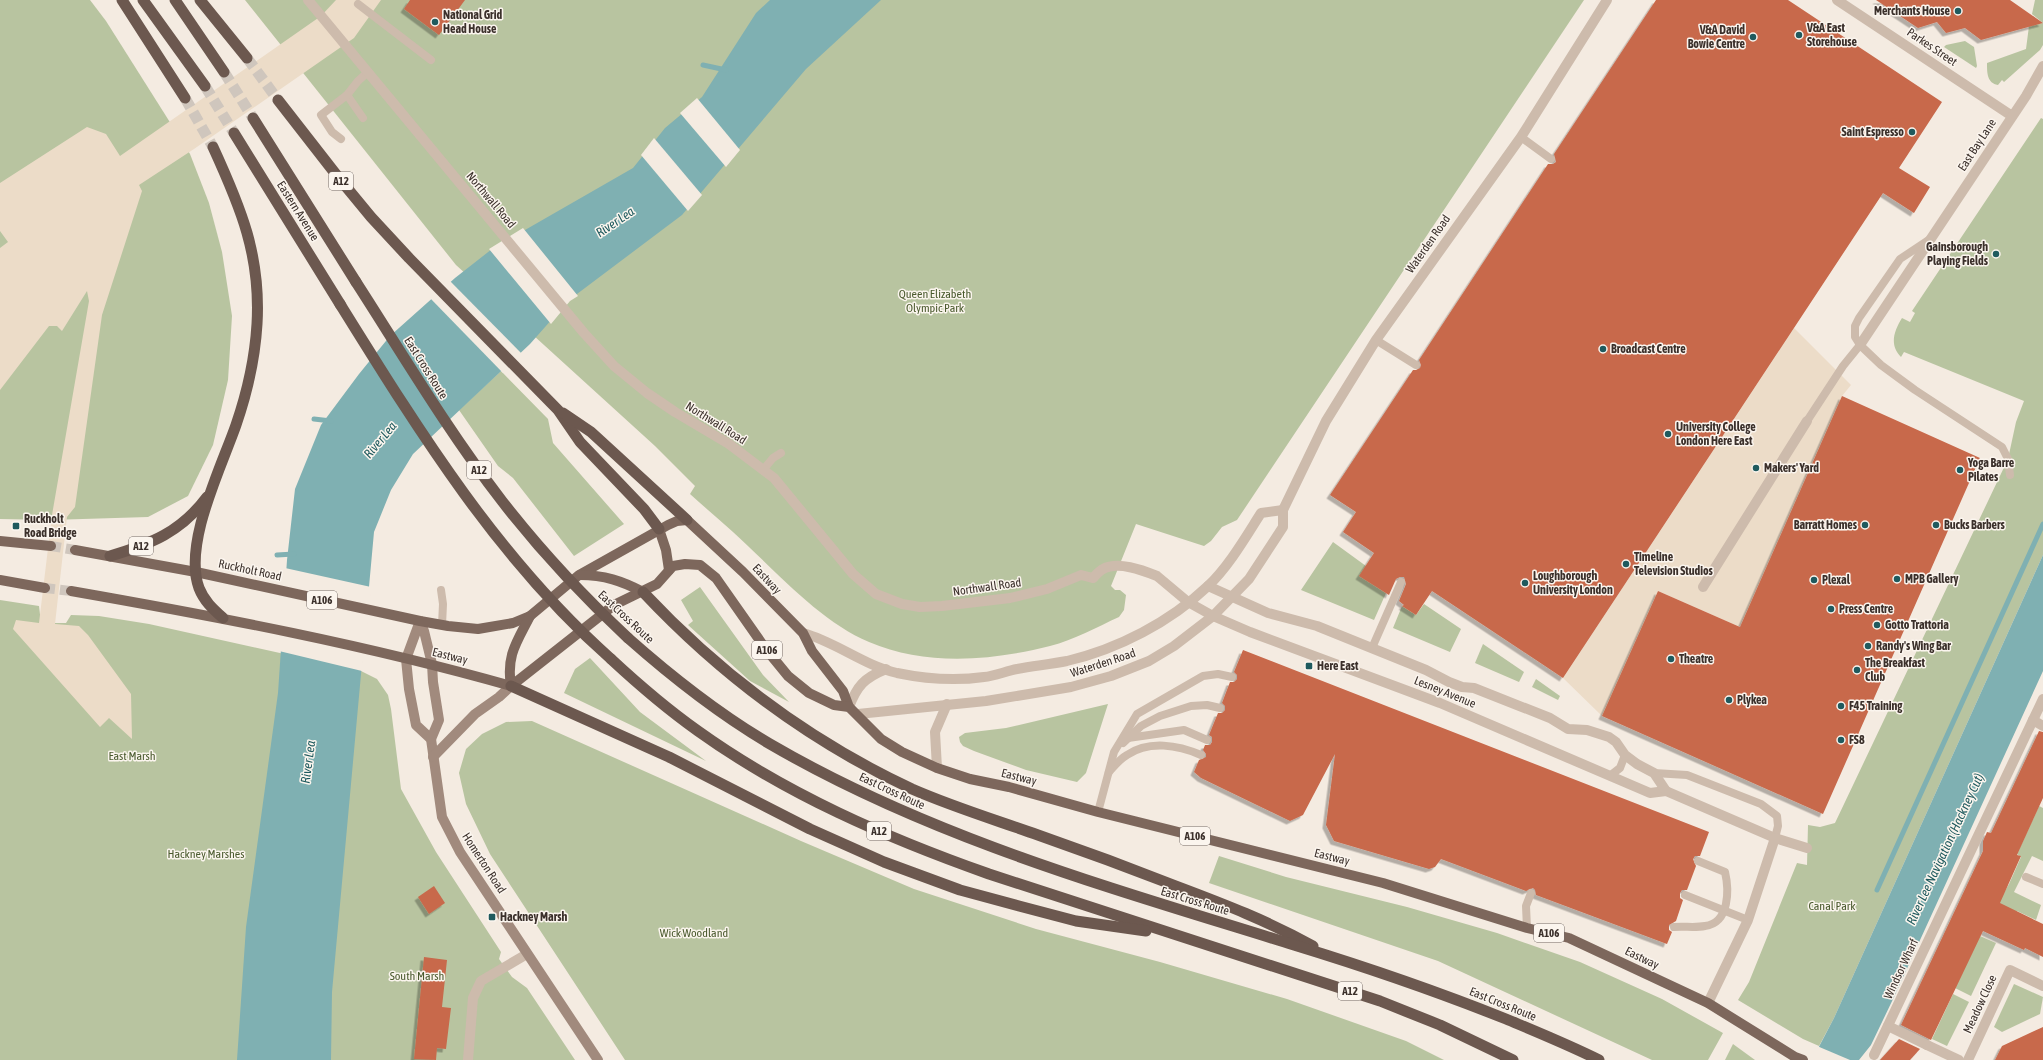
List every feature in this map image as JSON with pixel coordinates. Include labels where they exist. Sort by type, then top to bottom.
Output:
[{"type":"highway","points":[[122,0],[185,98]]},
{"type":"highway","points":[[143,0],[205,86]]},
{"type":"highway","points":[[175,0],[224,72]]},
{"type":"highway","points":[[200,0],[247,58]]},
{"type":"highway","name":"A12","points":[[278,100],[338,178],[409,258],[558,410],[580,442],[644,509],[659,529]]},
{"type":"highway","name":"Eastern Avenue","points":[[253,118],[356,282]]},
{"type":"highway","name":"Eastern Avenue","points":[[234,133],[429,446],[486,526],[562,614],[664,706],[698,732],[759,770],[813,800],[926,852],[1078,904],[1180,936]]},
{"type":"highway","name":"A12","points":[[196,572],[195,546],[212,490],[236,424],[249,381],[257,325],[256,268],[250,241],[242,214],[213,147]]},
{"type":"highway","name":"East Cross Route","points":[[356,282],[443,419],[501,500],[557,566],[628,638],[677,679],[763,739],[818,770],[886,803],[995,848],[1062,872],[1366,967],[1466,1003],[1600,1060]]},
{"type":"highway","name":"A12","points":[[558,410],[590,432],[687,520]]},
{"type":"highway","name":"A12","points":[[110,556],[153,542],[171,533],[197,510],[212,490]]},
{"type":"highway","points":[[196,572],[199,588],[208,604],[223,618]]},
{"type":"highway","name":"A12","points":[[643,592],[676,627],[732,678],[786,717],[848,756],[884,775],[949,804],[1102,857],[1274,924],[1335,958]]},
{"type":"highway","name":"A12","points":[[511,686],[669,757],[828,838],[912,873],[960,890],[1076,921],[1180,936],[1380,1001],[1440,1025],[1513,1060]]},
{"type":"main road","name":"A106","points":[[420,621],[478,629],[492,628],[513,623],[530,616],[579,575],[659,529],[677,521],[687,520]]},
{"type":"main road","name":"Eastway","points":[[687,520],[743,572],[803,633],[812,651],[843,691],[849,707]]},
{"type":"main road","points":[[659,529],[666,550],[669,570]]},
{"type":"main road","points":[[0,541],[51,546]]},
{"type":"main road","name":"Ruckholt Road","points":[[75,550],[196,572],[420,621]]},
{"type":"main road","name":"Eastway","points":[[406,660],[432,664],[511,686],[614,605],[623,599],[643,592],[657,584],[676,564],[700,565],[716,578],[765,648],[788,676],[809,693],[834,705],[849,707],[858,714],[870,729],[892,747],[937,768],[970,779],[1008,787],[1098,812],[1383,883],[1527,928],[1569,938],[1708,1003],[1799,1058]]},
{"type":"main road","points":[[579,575],[600,575],[626,583],[643,592]]},
{"type":"main road","points":[[0,580],[45,588]]},
{"type":"main road","points":[[71,591],[223,618],[377,651],[406,660]]},
{"type":"main road","name":"A106","points":[[511,686],[509,666],[511,657],[530,616]]},
{"type":"main road","points":[[420,621],[432,664],[432,682],[440,720],[431,739],[416,725],[409,689],[406,660],[420,621]]},
{"type":"main road","points":[[433,757],[475,714],[499,697],[511,686]]},
{"type":"main road","name":"Homerton Road","points":[[431,739],[442,817],[449,833],[598,1060]]},
{"type":"street","name":"Northwall Road","points":[[308,0],[584,332],[614,366],[647,393],[670,409],[729,444],[763,470],[780,485],[859,580],[876,594],[893,601],[920,607],[980,602],[1026,595],[1059,585],[1081,575],[1093,578],[1103,569],[1130,567],[1157,576],[1188,602],[1213,616]]},
{"type":"street","name":"Waterden Road","points":[[858,714],[986,701],[1071,687],[1111,676],[1149,661],[1213,616],[1249,579],[1283,527],[1283,510],[1326,421],[1376,340],[1520,137],[1607,0]]},
{"type":"street","name":"Parkes Street","points":[[1837,0],[2012,116]]},
{"type":"street","name":"East Bay Lane","points":[[1860,345],[1932,238],[2043,66]]},
{"type":"street","points":[[1703,587],[1807,421]]},
{"type":"street","name":"Waterden Road","points":[[803,633],[826,641],[858,658],[886,669],[934,679],[986,677],[1008,671],[1068,660],[1131,638],[1159,623],[1208,586],[1232,558],[1261,513],[1283,510]]},
{"type":"street","points":[[1208,586],[1233,596]]},
{"type":"street","name":"Lesney Avenue","points":[[1233,596],[1268,613],[1316,626],[1426,670],[1449,682],[1462,687],[1474,688],[1550,718],[1568,729],[1587,730],[1609,737],[1616,742],[1625,755],[1637,764],[1654,773],[1666,792]]},
{"type":"street","name":"Lesney Avenue","points":[[1213,616],[1250,632],[1440,703],[1650,793],[1666,792],[1775,838],[1807,848]]},
{"type":"street","points":[[849,707],[860,684],[871,675],[886,669]]},
{"type":"street","name":"Windsor Wharf","points":[[1874,1055],[2043,699]]},
{"type":"street","points":[[937,768],[935,732],[948,704]]},
{"type":"street","points":[[2033,720],[2043,726]]},
{"type":"street","points":[[1708,1003],[1748,920],[1775,838]]},
{"type":"street","points":[[468,1060],[474,998],[479,985],[487,976],[506,968],[527,954]]},
{"type":"street","name":"Meadow Close","points":[[1968,1060],[2010,970],[2043,986]]},
{"type":"street","points":[[1888,1026],[1959,1060]]},
{"type":"lane","points":[[358,4],[431,60]]},
{"type":"lane","points":[[341,139],[332,132],[321,115],[347,95],[358,81],[368,72]]},
{"type":"lane","points":[[347,95],[363,118]]},
{"type":"lane","points":[[1520,137],[1551,159]]},
{"type":"lane","name":"East Bay Lane","points":[[1860,345],[1855,332],[1859,318],[1900,259],[1932,238]]},
{"type":"lane","points":[[1376,340],[1416,365]]},
{"type":"lane","points":[[1807,421],[1860,345],[1882,365],[1915,390],[2002,447],[2008,460],[2010,475]]},
{"type":"lane","points":[[763,470],[772,458],[781,453]]},
{"type":"lane","points":[[1372,648],[1401,582]]},
{"type":"lane","points":[[441,590],[443,604],[442,625]]},
{"type":"lane","points":[[1098,812],[1114,752],[1137,714],[1203,676],[1218,674],[1232,677]]},
{"type":"lane","points":[[1114,752],[1141,726],[1191,706],[1207,705],[1220,708]]},
{"type":"lane","points":[[1128,738],[1184,730],[1207,740]]},
{"type":"lane","points":[[1108,772],[1126,755],[1139,748],[1159,745],[1189,750],[1201,755]]},
{"type":"lane","points":[[1611,775],[1620,768],[1625,755]]},
{"type":"lane","name":"Lesney Avenue","points":[[1654,773],[1687,775],[1761,804],[1777,816],[1778,826],[1775,838]]},
{"type":"lane","points":[[1674,927],[1706,926],[1715,922],[1725,909],[1728,886],[1725,872],[1698,861]]},
{"type":"lane","points":[[2026,877],[2043,884]]},
{"type":"lane","points":[[1527,928],[1526,906],[1531,893]]},
{"type":"lane","points":[[1685,895],[1725,909],[1748,920]]},
{"type":"green space","points":[[0,0],[90,0],[106,21],[190,154],[209,203],[222,252],[232,316],[228,380],[213,445],[188,496],[148,517],[50,520],[0,519]]},
{"type":"green space","name":"Queen Elizabeth Olympic Park","points":[[245,0],[1584,0],[1237,520],[1222,527],[1211,541],[1204,546],[1136,524],[1111,586],[1115,590],[1120,590],[1126,595],[1124,610],[1119,617],[1077,637],[1050,646],[1005,655],[958,659],[912,655],[890,650],[869,642],[850,633],[832,621],[797,593],[733,532],[690,494],[695,486],[655,446],[456,265]]},
{"type":"green space","points":[[2035,0],[2043,0],[2043,23],[2032,14]]},
{"type":"green space","points":[[2043,23],[2043,45],[2040,50],[2004,82],[2002,80],[1998,85],[1994,84],[1988,77],[1987,63],[2026,49],[2029,26]]},
{"type":"green space","points":[[1965,41],[1974,47],[1976,68],[1944,47],[1946,45]]},
{"type":"green space","name":"Canal Park","points":[[2041,118],[2043,119],[2043,555],[1834,1018],[1819,1046],[1803,1039],[1738,1000],[1749,982],[1797,863],[1807,865],[1808,825],[1820,827],[1835,823],[2008,459],[2016,422],[2024,401],[1904,352],[1901,357],[1895,348],[1895,333],[1902,318],[1910,322],[1915,313],[1912,311]]},
{"type":"green space","points":[[501,371],[548,419],[553,443],[624,524],[574,556],[513,478],[498,466],[459,410]]},
{"type":"green space","points":[[1333,542],[1366,566],[1360,576],[1386,593],[1374,620],[1301,590]]},
{"type":"green space","points":[[700,587],[763,675],[789,702],[750,681],[688,625],[693,621],[681,600]]},
{"type":"green space","name":"Hackney Marshes","points":[[0,600],[39,606],[41,623],[66,623],[71,615],[99,616],[149,624],[361,671],[377,679],[388,695],[401,789],[436,852],[501,952],[499,959],[512,977],[527,988],[575,1060],[0,1060]]},
{"type":"green space","points":[[1424,604],[1461,629],[1450,652],[1393,628],[1402,606],[1416,615]]},
{"type":"green space","points":[[1483,644],[1524,672],[1519,682],[1475,663]]},
{"type":"green space","points":[[590,658],[640,712],[706,761],[564,693],[575,669]]},
{"type":"green space","points":[[1536,679],[1560,696],[1558,700],[1532,687]]},
{"type":"green space","points":[[1108,704],[1086,773],[1077,782],[1026,770],[974,751],[963,746],[960,742],[959,737],[965,733],[1006,728]]},
{"type":"green space","name":"Wick Woodland","points":[[532,721],[801,841],[914,889],[1036,929],[1160,962],[1287,999],[1406,1041],[1444,1060],[625,1060],[490,854],[466,804],[459,773],[466,749],[482,734],[506,722]]},
{"type":"green space","points":[[2039,806],[2043,808],[2043,861],[2032,856],[2014,892],[2041,905],[2036,920],[2017,911],[2003,940],[1982,930],[2009,884],[2021,857],[2017,854]]},
{"type":"green space","points":[[1219,856],[1286,877],[1407,907],[1497,933],[1580,962],[1662,999],[1723,1033],[1708,1060],[1652,1060],[1438,961],[1209,883]]},
{"type":"green space","points":[[1980,936],[1996,943],[1971,996],[1955,988]]},
{"type":"green space","points":[[2014,984],[2043,997],[2040,1014],[2002,1032],[1994,1027]]},
{"type":"green space","points":[[1953,994],[1969,1002],[1947,1046],[1932,1039]]},
{"type":"green space","points":[[1733,1044],[1755,1060],[1725,1060]]},
{"type":"shaded area","points":[[336,0],[381,0],[354,38],[194,149],[139,185],[142,191],[102,315],[75,507],[67,517],[55,624],[79,626],[88,635],[131,694],[132,739],[109,718],[100,727],[13,629],[16,620],[39,623],[52,515],[89,301],[87,291],[62,331],[57,326],[49,326],[0,390],[0,248],[8,242],[0,231],[0,183],[87,127],[106,134],[120,156],[321,16]]},
{"type":"shaded area","name":"Makers' Yard","points":[[1794,328],[1851,385],[1842,396],[1740,627],[1658,591],[1602,716],[1563,678]]},
{"type":"water","name":"River Lea","points":[[770,0],[881,0],[806,69],[682,215],[569,300],[530,344],[413,454],[391,490],[374,532],[332,992],[331,1060],[237,1060],[246,927],[278,693],[287,560],[295,489],[321,425],[359,374],[390,336],[455,278],[492,249],[633,168],[665,128],[702,97],[756,13]]},
{"type":"water","name":"River Lee Navigation (Hackney Cut)","points":[[2043,555],[2043,671],[1894,997],[1871,1045],[1859,1060],[1812,1060],[1834,1018]]},
{"type":"pier","points":[[697,98],[740,150],[726,167],[680,113]]},
{"type":"pier","points":[[654,138],[702,195],[688,211],[641,155]]},
{"type":"pier","points":[[523,228],[578,296],[570,301],[551,324],[489,249]]},
{"type":"pier","points":[[450,281],[522,354],[503,373],[430,298]]},
{"type":"pier","points":[[285,568],[371,587],[362,671],[279,651]]},
{"type":"pier","points":[[1817,1046],[1850,1060],[1810,1060]]},
{"type":"building","name":"National Grid Head House","points":[[410,0],[465,0],[439,35],[404,9]]},
{"type":"building","name":"Broadcast Centre","points":[[1656,0],[1788,0],[1942,102],[1899,168],[1930,187],[1914,213],[1883,193],[1563,678],[1432,591],[1416,615],[1402,606],[1404,605],[1399,601],[1406,584],[1404,577],[1396,579],[1389,595],[1359,576],[1374,553],[1343,532],[1356,512],[1330,495],[1413,370],[1420,368],[1421,365],[1419,360],[1548,164],[1553,164],[1556,162],[1554,154]]},
{"type":"building","name":"Merchants House","points":[[1876,0],[2010,0],[2043,23],[1981,40],[1965,28],[1946,33],[1937,22],[1918,28]]},
{"type":"building","name":"Press Centre","points":[[1842,396],[1980,458],[1823,814],[1602,716],[1658,591],[1740,627]]},
{"type":"building","points":[[1243,650],[1709,832],[1700,856],[1695,856],[1693,859],[1696,866],[1687,890],[1682,890],[1680,893],[1680,898],[1683,900],[1676,921],[1669,925],[1669,930],[1672,932],[1667,944],[1536,895],[1533,888],[1526,891],[1441,859],[1435,867],[1429,869],[1334,841],[1326,825],[1335,754],[1303,815],[1290,821],[1201,778],[1194,772],[1199,760],[1206,757],[1203,750],[1205,745],[1210,745],[1212,742],[1212,737],[1209,735],[1218,713],[1222,713],[1225,710],[1225,706],[1222,703],[1230,682],[1234,682],[1237,679],[1237,675],[1234,672]]},
{"type":"building","points":[[2039,731],[2043,732],[2043,798],[2017,855],[2021,856],[2000,903],[2043,924],[2043,957],[1983,931],[1931,1040],[1901,1025],[1983,851],[1983,841],[1987,832],[1991,833]]},
{"type":"building","points":[[434,886],[445,903],[429,914],[418,897]]},
{"type":"building","points":[[424,957],[447,960],[442,1007],[451,1008],[446,1049],[437,1048],[436,1060],[414,1059]]},
{"type":"building","points":[[2043,1027],[2043,1060],[1995,1060],[2002,1046]]},
{"type":"building","points":[[1899,1039],[1920,1049],[1910,1060],[1880,1060]]},
{"type":"waterway","points":[[703,65],[726,70]]},
{"type":"waterway","points":[[314,419],[331,421]]},
{"type":"waterway","points":[[1877,890],[2043,524]]},
{"type":"waterway","points":[[277,555],[294,554]]},
{"type":"tunnel","points":[[247,58],[278,100]]},
{"type":"tunnel","points":[[224,72],[253,118]]},
{"type":"tunnel","points":[[205,86],[234,133]]},
{"type":"tunnel","points":[[185,98],[213,147]]},
{"type":"tunnel","points":[[51,546],[75,550]]},
{"type":"tunnel","points":[[45,588],[71,591]]},
{"type":"place","name":"Merchants House","points":[[1958,11]]},
{"type":"place","name":"National Grid Head House","points":[[435,22]]},
{"type":"place","name":"V&A East Storehouse","points":[[1799,35]]},
{"type":"place","name":"V&A David Bowie Centre","points":[[1753,37]]},
{"type":"place","name":"Saint Espresso","points":[[1912,132]]},
{"type":"place","name":"Gainsborough Playing Fields","points":[[1996,254]]},
{"type":"place","name":"Broadcast Centre","points":[[1603,349]]},
{"type":"place","name":"University College London Here East","points":[[1668,434]]},
{"type":"place","name":"Makers' Yard","points":[[1756,468]]},
{"type":"place","name":"Yoga Barre Pilates","points":[[1960,470]]},
{"type":"place","name":"Barratt Homes","points":[[1865,525]]},
{"type":"place","name":"Bucks Barbers","points":[[1936,525]]},
{"type":"place","name":"Ruckholt Road Bridge","points":[[16,526]]},
{"type":"place","name":"Timeline Television Studios","points":[[1626,564]]},
{"type":"place","name":"MPB Gallery","points":[[1897,579]]},
{"type":"place","name":"Plexal","points":[[1814,580]]},
{"type":"place","name":"Loughborough University London","points":[[1525,583]]},
{"type":"place","name":"Press Centre","points":[[1831,609]]},
{"type":"place","name":"Gotto Trattoria","points":[[1877,625]]},
{"type":"place","name":"Randy's Wing Bar","points":[[1868,646]]},
{"type":"place","name":"Theatre","points":[[1671,659]]},
{"type":"place","name":"Here East","points":[[1309,666]]},
{"type":"place","name":"The Breakfast Club","points":[[1857,670]]},
{"type":"place","name":"Plykea","points":[[1729,700]]},
{"type":"place","name":"F45 Training","points":[[1841,706]]},
{"type":"place","name":"FS8","points":[[1841,740]]},
{"type":"place","name":"Hackney Marsh","points":[[492,917]]},
{"type":"park label","name":"East Marsh","points":[[132,756]]},
{"type":"park label","name":"South Marsh","points":[[417,976]]}]
